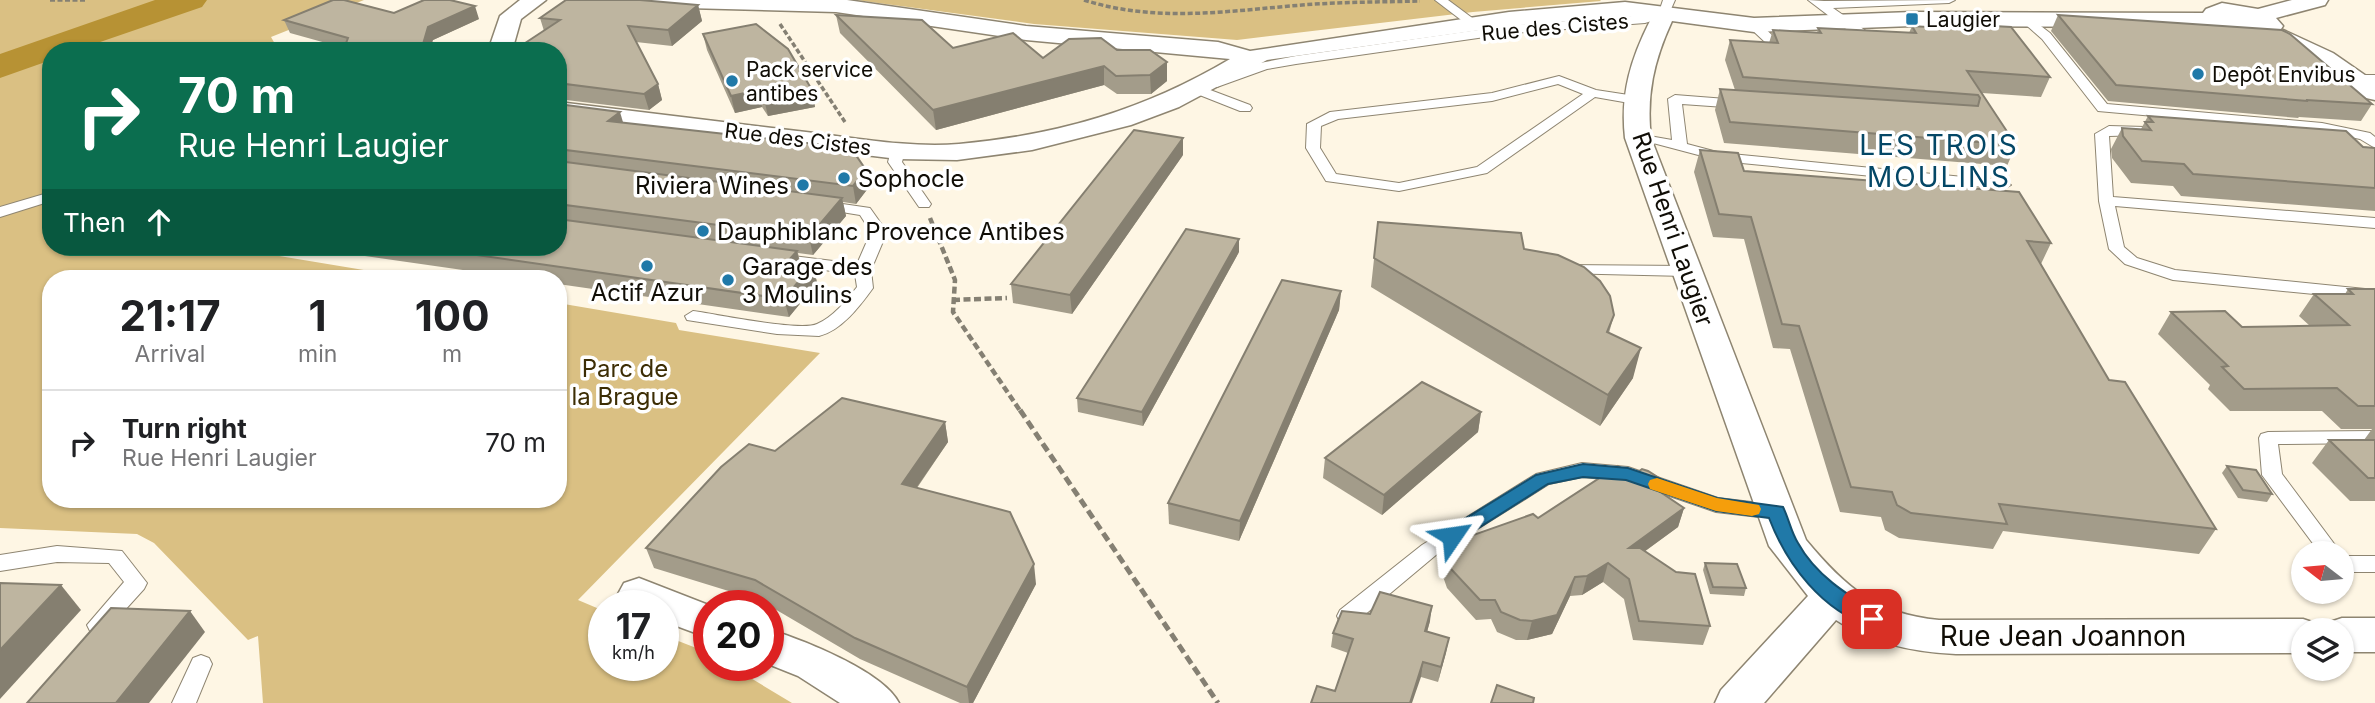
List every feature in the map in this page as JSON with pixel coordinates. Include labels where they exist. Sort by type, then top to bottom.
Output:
[{"type":"street","points":[[503,42],[511,16],[535,0]]},
{"type":"street","points":[[648,0],[836,5],[1026,33],[1218,49],[1234,52],[1248,59]]},
{"type":"street","points":[[2199,0],[2245,29],[2317,0]]},
{"type":"street","name":"Rue des Cistes","points":[[567,111],[898,151],[979,150],[1122,120],[1197,89],[1248,59],[1282,51],[1611,5],[1640,9],[1667,7]]},
{"type":"street","points":[[1667,7],[1754,25],[1846,31],[2029,20],[2221,15]]},
{"type":"street","name":"Rue Henri Laugier","points":[[1667,7],[1637,78],[1635,100],[1638,138],[1789,546],[1812,576],[1833,596]]},
{"type":"street","points":[[2261,23],[2369,84]]},
{"type":"street","points":[[1737,703],[1833,596]]},
{"type":"street","name":"Rue Jean Joannon","points":[[1833,596],[1888,627],[1921,635],[2083,638],[2291,636]]},
{"type":"street","points":[[2354,635],[2375,635]]},
{"type":"street","points":[[784,652],[813,664],[877,703]]},
{"type":"lane","points":[[1441,0],[1473,23]]},
{"type":"lane","points":[[1818,2],[1949,0]]},
{"type":"lane","points":[[1818,2],[1846,31]]},
{"type":"lane","name":"Rue des Cistes","points":[[1197,89],[1264,66],[1296,60],[1513,29],[1626,22],[1667,7]]},
{"type":"lane","points":[[2029,20],[2046,36],[2103,108],[2322,127],[2365,136],[2375,146]]},
{"type":"lane","points":[[1754,25],[1770,41],[1809,41]]},
{"type":"lane","points":[[1593,93],[1482,170],[1399,187],[1331,178],[1313,148],[1314,124],[1335,115],[1492,97],[1559,80],[1593,93],[1635,100]]},
{"type":"lane","points":[[1197,89],[1245,108]]},
{"type":"lane","points":[[1680,147],[1675,99],[1758,106]]},
{"type":"lane","points":[[2162,132],[2109,130],[2102,134],[2106,201],[2117,249],[2131,261],[2173,275],[2375,295]]},
{"type":"lane","points":[[1638,138],[1653,139],[1721,157],[2004,185]]},
{"type":"lane","points":[[2335,146],[2375,146]]},
{"type":"lane","points":[[898,151],[895,162],[924,204]]},
{"type":"lane","points":[[0,212],[42,199]]},
{"type":"lane","points":[[2106,201],[2375,223]]},
{"type":"lane","points":[[693,316],[778,329],[819,331],[847,310],[864,288],[863,270],[879,232],[864,211],[811,204]]},
{"type":"lane","points":[[766,257],[863,270]]},
{"type":"lane","points":[[1548,270],[1686,271]]},
{"type":"lane","points":[[2322,541],[2272,475],[2268,438],[2375,437]]},
{"type":"lane","points":[[1348,616],[1429,550],[1543,479],[1583,471],[1628,474],[1716,505],[1776,512]]},
{"type":"lane","points":[[0,563],[26,555],[77,552],[116,556],[135,583],[82,643]]},
{"type":"lane","points":[[2354,564],[2375,564]]},
{"type":"lane","points":[[184,703],[201,664]]},
{"type":"path","points":[[50,0],[87,0]]},
{"type":"path","points":[[1084,0],[1128,11],[1191,14],[1306,5],[1420,1]]},
{"type":"path","points":[[779,23],[847,125]]},
{"type":"path","points":[[924,204],[955,280],[953,312],[978,353],[1218,703]]},
{"type":"path","points":[[953,300],[1007,298]]},
{"type":"green space","name":"Parc de la Brague","points":[[0,0],[364,0],[271,37],[274,42],[42,42],[42,256],[279,256],[364,270],[42,270],[42,508],[567,508],[567,305],[676,323],[679,330],[820,353],[578,600],[588,604],[588,681],[679,681],[679,641],[693,647],[693,681],[756,681],[792,703],[263,703],[258,636],[248,640],[154,543],[137,534],[0,528]]},
{"type":"green space","points":[[856,0],[1601,1],[1473,12],[1237,40],[1034,24]]},
{"type":"building","points":[[333,0],[344,0],[394,13],[424,0],[450,0],[475,6],[428,27],[424,42],[346,42],[348,38],[284,20]]},
{"type":"building","points":[[566,0],[640,0],[698,5],[668,30],[628,26],[658,84],[644,94],[567,84],[567,42],[527,42],[560,20],[540,18]]},
{"type":"building","points":[[836,15],[922,20],[953,48],[1013,33],[1043,58],[1069,39],[1101,38],[1117,50],[1150,50],[1167,62],[1150,75],[1116,76],[1104,66],[933,110]]},
{"type":"building","name":"Depôt Envibus","points":[[2058,15],[2282,30],[2372,104],[2116,85]]},
{"type":"building","points":[[756,24],[788,49],[812,90],[764,99],[759,90],[731,96],[703,34]]},
{"type":"building","points":[[1957,24],[2011,27],[2050,77],[1967,71],[2016,145],[1730,122],[1720,89],[1978,106],[1978,95],[1743,77],[1730,40],[1778,43],[1773,30],[1821,33],[1818,28],[1916,33],[1912,26],[1962,29]]},
{"type":"building","points":[[567,105],[620,112],[608,121],[851,148],[866,170],[853,186],[567,150]]},
{"type":"building","points":[[2148,116],[2346,131],[2363,147],[2375,148],[2375,188],[2193,174],[2184,164],[2142,161],[2123,136],[2122,128],[2151,130],[2145,122],[2153,122]]},
{"type":"building","points":[[1134,130],[1183,138],[1070,295],[1011,284]]},
{"type":"building","points":[[1700,150],[1738,153],[1744,171],[2019,192],[2051,243],[2027,241],[2109,380],[2125,382],[2216,529],[1999,504],[2007,524],[1911,513],[1897,505],[1892,492],[1851,487],[1799,326],[1782,324],[1751,217],[1719,214]]},
{"type":"building","points":[[567,162],[842,198],[809,237],[567,205]]},
{"type":"building","points":[[567,220],[797,251],[788,261],[813,264],[784,299],[484,256],[567,256]]},
{"type":"building","points":[[1378,222],[1521,233],[1524,249],[1558,255],[1584,267],[1600,281],[1610,296],[1614,315],[1607,332],[1641,348],[1608,395],[1374,258]]},
{"type":"building","points":[[1186,229],[1239,239],[1142,412],[1077,398]]},
{"type":"building","points":[[1282,280],[1341,291],[1240,521],[1168,503]]},
{"type":"building","points":[[2348,289],[2375,289],[2375,406],[2358,406],[2337,388],[2244,389],[2222,367],[2228,366],[2171,312],[2225,311],[2242,327],[2349,325],[2314,294],[2353,294]]},
{"type":"building","points":[[1422,382],[1481,412],[1384,495],[1325,458]]},
{"type":"building","points":[[842,398],[945,422],[902,484],[1010,512],[1034,564],[967,687],[855,638],[784,597],[784,590],[772,590],[755,580],[646,548],[721,467],[749,444],[775,451]]},
{"type":"building","points":[[2329,440],[2375,440],[2375,478],[2368,478]]},
{"type":"building","points":[[1618,466],[1634,475],[1642,469],[1648,471],[1670,485],[1659,491],[1684,508],[1629,548],[1640,548],[1676,572],[1695,574],[1710,626],[1639,621],[1629,579],[1608,563],[1587,576],[1575,577],[1557,615],[1532,621],[1520,620],[1501,612],[1495,600],[1480,600],[1451,569],[1442,546],[1533,514],[1538,518]]},
{"type":"building","points":[[2227,466],[2256,470],[2272,494],[2243,490]]},
{"type":"building","points":[[1705,563],[1737,564],[1746,588],[1713,587]]},
{"type":"building","points":[[0,583],[61,585],[0,650]]},
{"type":"building","points":[[1380,592],[1432,606],[1425,631],[1449,638],[1441,667],[1423,662],[1410,703],[1311,703],[1317,686],[1335,691],[1353,639],[1333,633],[1342,611],[1370,614]]},
{"type":"building","points":[[111,608],[190,611],[116,703],[27,703]]},
{"type":"building","points":[[1497,685],[1534,698],[1533,703],[1491,703]]},
{"type":"waterway","points":[[63,42],[190,0]]},
{"type":"waterway","points":[[0,67],[42,50]]},
{"type":"slow traffic","points":[[1657,484],[1716,505],[1752,509]]},
{"type":"place","name":"Laugier","points":[[1912,19]]},
{"type":"place","name":"Depôt Envibus","points":[[2198,74]]},
{"type":"place","name":"Pack service antibes","points":[[732,81]]},
{"type":"place","name":"Sophocle","points":[[844,178]]},
{"type":"place","name":"Riviera Wines","points":[[803,185]]},
{"type":"place","name":"Dauphiblanc Provence Antibes","points":[[703,231]]},
{"type":"place","name":"Actif Azur","points":[[647,266]]},
{"type":"place","name":"Garage des 3 Moulins","points":[[728,280]]},
{"type":"district","name":"LES TROIS MOULINS","points":[[1939,161]]},
{"type":"route","points":[[1452,536],[1543,479],[1583,471],[1628,474],[1716,505],[1776,512],[1789,546],[1812,576],[1833,596],[1872,619]]}]
